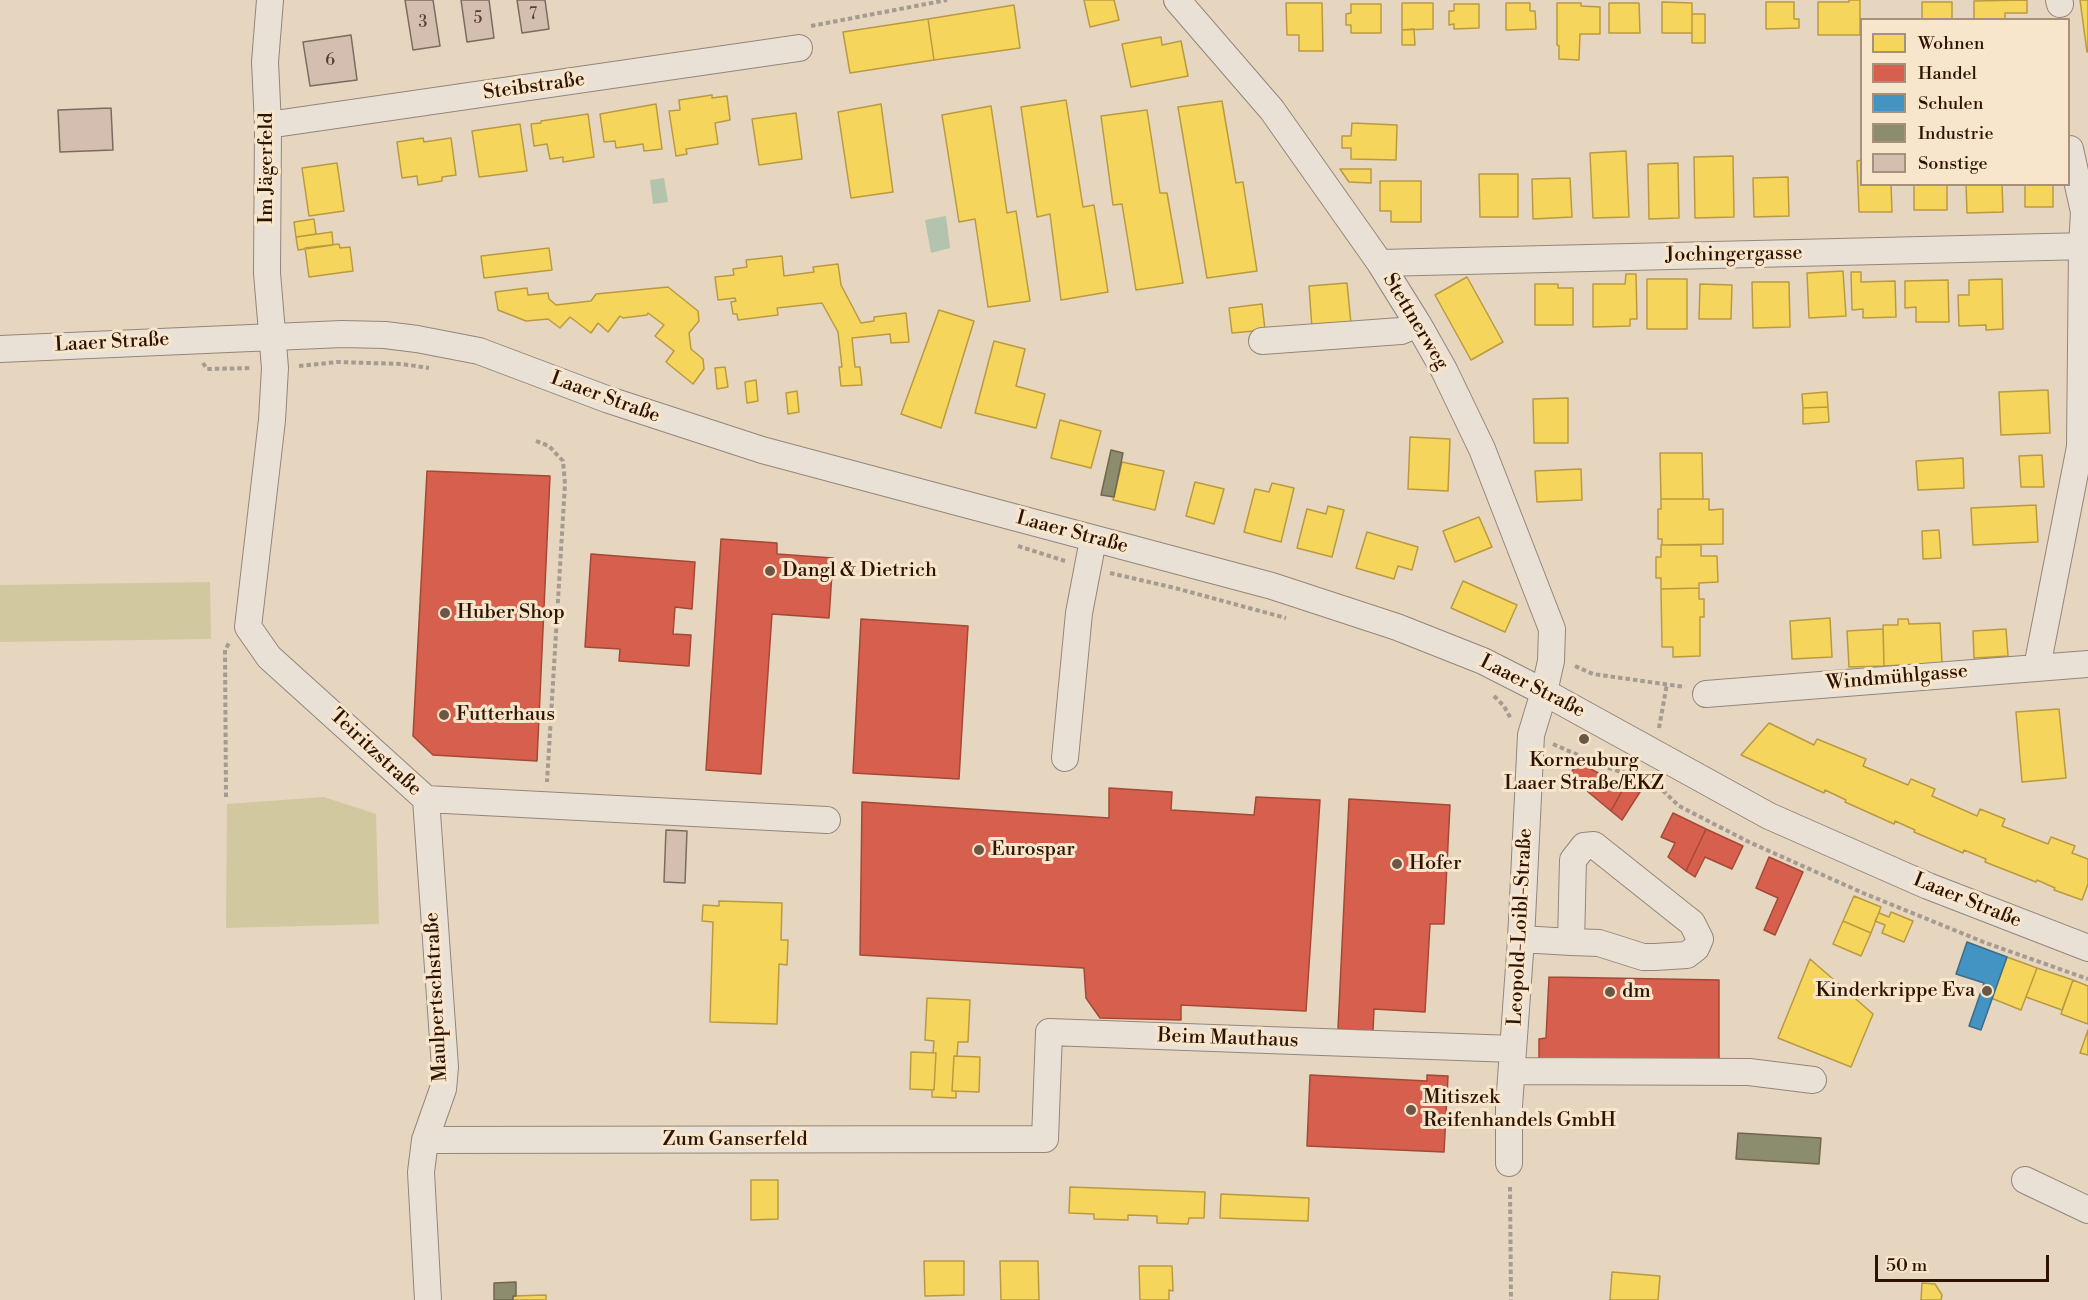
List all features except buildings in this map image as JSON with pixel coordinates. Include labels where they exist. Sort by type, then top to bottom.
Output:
[{"type":"street","name":"Im Jägerfeld","points":[[270,0],[265,62],[268,125],[267,273],[272,337]]},
{"type":"street","name":"Stettnerweg","points":[[1177,0],[1272,110],[1380,263],[1444,370],[1482,449],[1552,629],[1551,661],[1544,692]]},
{"type":"street","name":"Steibstraße","points":[[268,125],[800,48]]},
{"type":"street","points":[[2037,667],[2080,447],[2084,212],[2070,149]]},
{"type":"street","name":"Jochingergasse","points":[[1380,263],[2085,247]]},
{"type":"street","points":[[1262,341],[1401,331],[1418,324]]},
{"type":"street","name":"Laaer Straße","points":[[0,348],[342,334],[385,335],[458,346],[620,404],[739,443],[1093,540],[1262,583],[1331,604],[1434,641],[1544,692],[1769,816],[1968,903],[2088,948]]},
{"type":"street","points":[[248,627],[272,420],[275,368],[272,337]]},
{"type":"street","points":[[1065,758],[1079,613],[1093,540]]},
{"type":"street","name":"Teiritzstraße","points":[[248,627],[269,657],[426,800],[828,820]]},
{"type":"street","name":"Windmühlgasse","points":[[1706,694],[2088,664]]},
{"type":"street","name":"Leopold-Loibl-Straße","points":[[1509,1163],[1509,1106],[1532,735],[1544,692]]},
{"type":"street","name":"Maulpertschstraße","points":[[426,800],[445,1067],[443,1089],[425,1140],[421,1172],[428,1300]]},
{"type":"street","points":[[1521,939],[1571,942],[1599,943],[1643,957],[1654,957],[1687,955],[1696,948],[1700,939],[1692,922],[1594,845],[1584,846],[1573,860],[1571,942]]},
{"type":"street","name":"Beim Mauthaus","points":[[1045,1139],[1049,1032],[1749,1072],[1813,1080]]},
{"type":"street","name":"Zum Ganserfeld","points":[[425,1140],[1045,1139]]},
{"type":"street","points":[[2025,1180],[2088,1210]]},
{"type":"path","points":[[800,48],[811,26],[947,0]]},
{"type":"path","points":[[201,339],[202,361],[207,369],[275,368],[337,362],[402,364],[432,369]]},
{"type":"path","points":[[536,441],[549,446],[562,461],[565,484],[545,805]]},
{"type":"path","points":[[1014,544],[1086,569],[1136,578],[1290,620]]},
{"type":"path","points":[[226,798],[225,650],[234,636],[248,627]]},
{"type":"path","points":[[1551,661],[1578,667],[1593,674],[1686,687],[1706,694]]},
{"type":"path","points":[[1651,750],[1658,731],[1667,684]]},
{"type":"path","points":[[1488,693],[1497,698],[1516,725],[1532,735],[1605,767],[1657,785],[1679,806],[1749,842],[1986,944],[2088,979]]},
{"type":"path","points":[[1509,1163],[1511,1300]]},
{"type":"shaded area","points":[[664,178],[668,202],[653,204],[650,180]]},
{"type":"shaded area","points":[[946,216],[950,248],[931,253],[925,220]]},
{"type":"shaded area","points":[[210,582],[211,639],[0,642],[0,585]]},
{"type":"shaded area","points":[[324,797],[376,814],[379,924],[226,928],[227,804]]},
{"type":"place","name":"Dangl & Dietrich","points":[[770,571]]},
{"type":"place","name":"Huber Shop","points":[[445,613]]},
{"type":"place","name":"Futterhaus","points":[[444,715]]},
{"type":"place","name":"Korneuburg Laaer Straße/EKZ","points":[[1584,739]]},
{"type":"place","name":"Eurospar","points":[[979,850]]},
{"type":"place","name":"Hofer","points":[[1397,864]]},
{"type":"place","name":"Kinderkrippe Eva","points":[[1987,991]]},
{"type":"place","name":"dm","points":[[1610,992]]},
{"type":"place","name":"Mitiszek Reifenhandels GmbH","points":[[1411,1110]]}]
